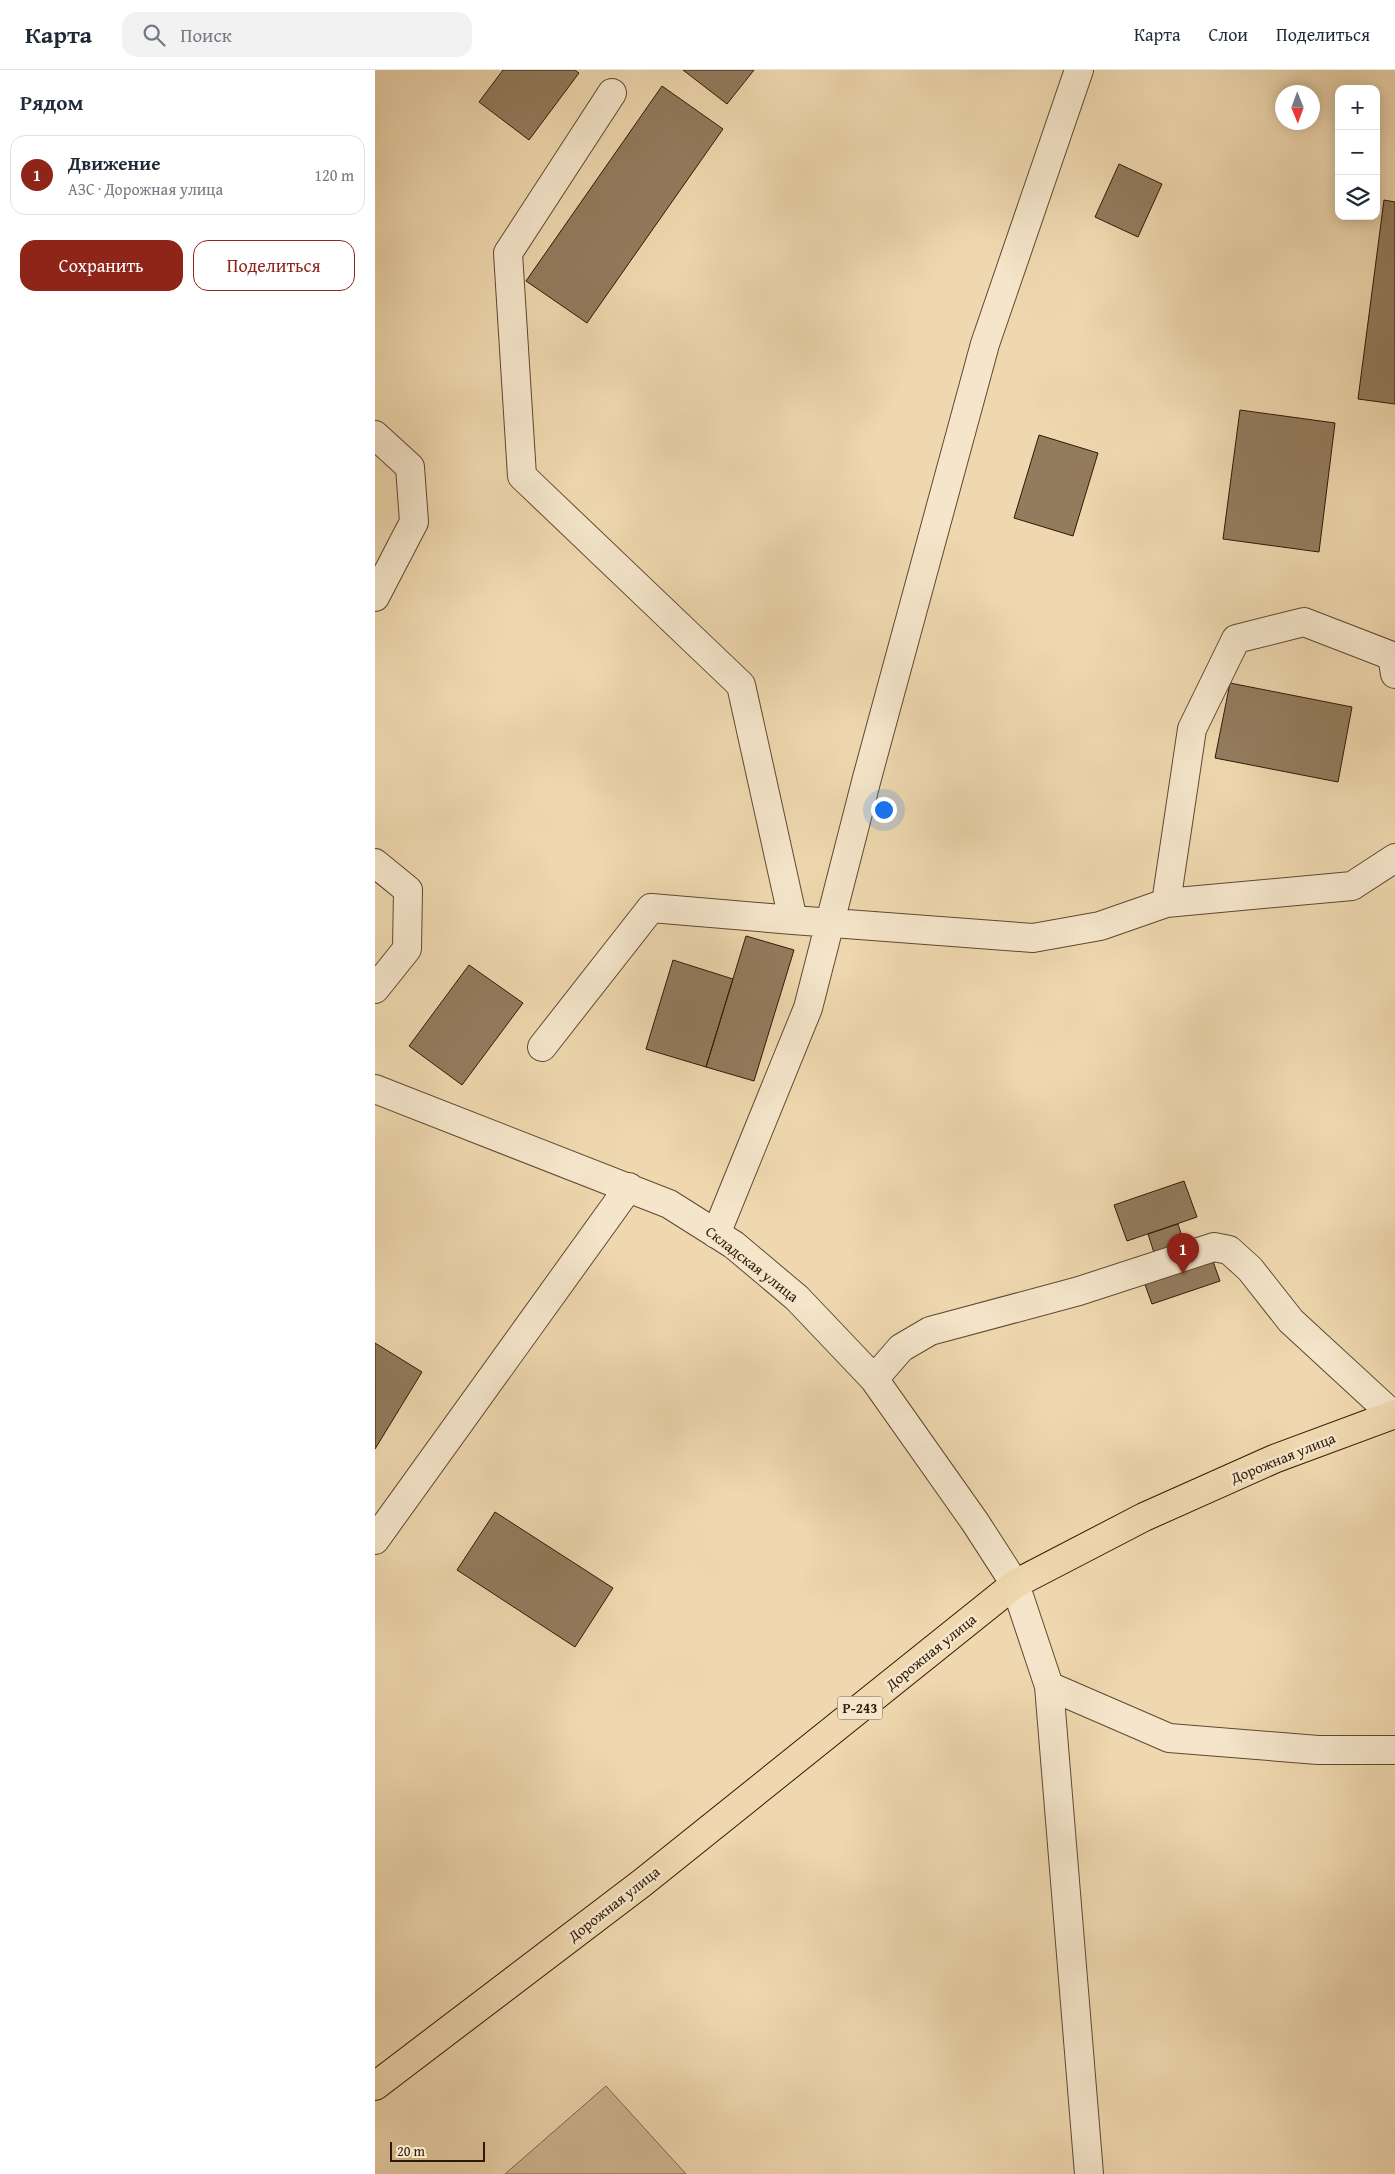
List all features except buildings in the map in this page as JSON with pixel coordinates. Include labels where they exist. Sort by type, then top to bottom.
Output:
[{"type":"highway","name":"Дорожная улица","points":[[375,2086],[642,1883],[1015,1584],[1145,1517],[1248,1471],[1394,1415]]},
{"type":"street","points":[[716,1234],[808,1008],[985,344],[1079,70]]},
{"type":"street","points":[[612,93],[508,253],[522,476],[741,685],[793,920]]},
{"type":"street","points":[[375,435],[410,467],[414,522],[375,597]]},
{"type":"street","points":[[1166,903],[1192,729],[1236,639],[1304,622],[1392,656],[1395,674]]},
{"type":"street","points":[[542,1047],[651,908],[1033,938],[1100,926],[1166,903],[1352,886],[1395,858]]},
{"type":"street","points":[[375,863],[407,890],[407,949],[375,989]]},
{"type":"street","name":"Складская улица","points":[[375,1089],[669,1204],[734,1245],[797,1298],[874,1379],[975,1522],[1015,1584],[1049,1686],[1089,2174]]},
{"type":"street","points":[[375,1540],[629,1187]]},
{"type":"street","points":[[874,1379],[901,1348],[930,1331],[1079,1292],[1214,1247],[1229,1250],[1250,1269],[1291,1321],[1394,1415]]},
{"type":"street","points":[[1049,1686],[1169,1738],[1318,1750],[1395,1750]]},
{"type":"shaded area","points":[[606,2086],[686,2174],[505,2174]]},
{"type":"place","name":"Движение","points":[[1183,1274]]}]
